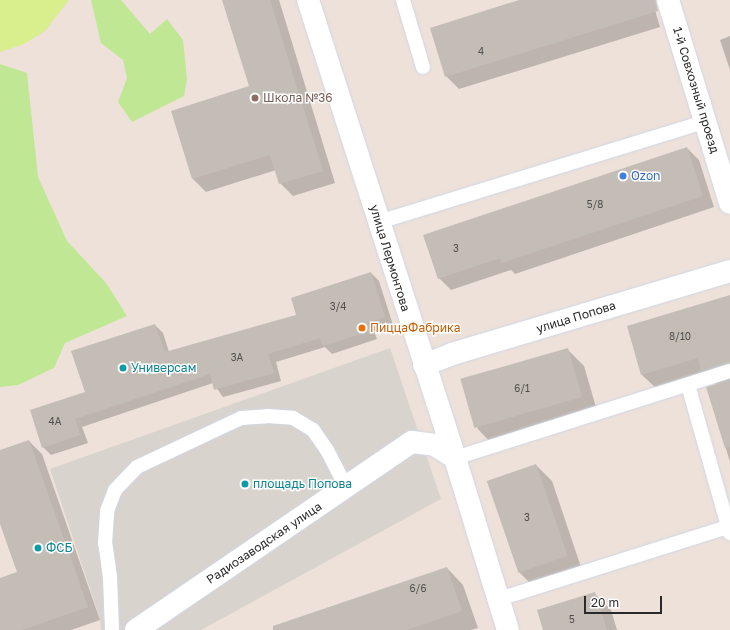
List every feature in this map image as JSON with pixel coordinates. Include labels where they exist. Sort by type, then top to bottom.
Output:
[{"type":"street","name":"улица Лермонтова","points":[[308,0],[499,599],[503,629]]},
{"type":"street","name":"1-й Совхозный проезд","points":[[668,0],[730,203]]},
{"type":"street","name":"улица Попова","points":[[424,365],[452,354],[730,271]]},
{"type":"street","name":"Радиозаводская улица","points":[[136,630],[412,442],[435,445],[455,458]]},
{"type":"lane","points":[[403,0],[423,67]]},
{"type":"lane","points":[[379,222],[706,122]]},
{"type":"lane","points":[[455,458],[730,371]]},
{"type":"lane","points":[[499,599],[729,530],[688,385]]},
{"type":"lane","points":[[112,630],[110,577],[105,543],[107,511],[115,490],[137,467],[241,418],[267,416],[293,418],[313,430],[327,450],[346,488]]},
{"type":"green space","points":[[0,0],[69,0],[45,31],[24,44],[0,52]]},
{"type":"green space","points":[[91,0],[121,0],[150,34],[167,19],[183,40],[187,79],[184,96],[132,122],[118,102],[127,78],[123,60],[101,43]]},
{"type":"green space","points":[[0,64],[27,73],[38,177],[67,241],[106,283],[127,316],[65,343],[54,368],[18,385],[0,387]]},
{"type":"shaded area","name":"площадь Попова","points":[[390,348],[441,499],[201,630],[101,630],[100,619],[50,469]]},
{"type":"building","name":"Школа №36","points":[[222,0],[270,0],[323,171],[279,184],[270,155],[192,179],[171,111],[249,86]]},
{"type":"building","points":[[519,0],[656,0],[658,11],[445,77],[430,28]]},
{"type":"building","points":[[687,147],[703,196],[502,263],[500,258],[438,279],[423,235]]},
{"type":"building","points":[[371,272],[385,317],[367,323],[370,331],[323,346],[320,338],[268,354],[274,373],[214,390],[210,374],[75,419],[80,435],[42,448],[30,410],[85,392],[71,351],[155,324],[165,352],[296,315],[291,298]]},
{"type":"building","points":[[730,295],[730,363],[701,371],[698,358],[641,375],[627,326]]},
{"type":"building","points":[[568,348],[582,397],[474,428],[460,379]]},
{"type":"building","points":[[730,380],[730,447],[725,448],[706,387]]},
{"type":"building","name":"ФСБ","points":[[29,440],[88,607],[22,630],[0,630],[0,578],[17,572],[0,524],[0,450]]},
{"type":"building","points":[[536,464],[568,556],[518,573],[487,481]]},
{"type":"building","points":[[447,567],[462,611],[407,630],[273,630],[273,626]]},
{"type":"building","points":[[595,592],[607,630],[543,630],[537,610]]},
{"type":"place","name":"Школа №36","points":[[255,98]]},
{"type":"place","name":"Ozon","points":[[623,176]]},
{"type":"place","name":"ПиццаФабрика","points":[[362,328]]},
{"type":"place","name":"Универсам","points":[[123,368]]},
{"type":"place","name":"площадь Попова","points":[[245,484]]},
{"type":"place","name":"ФСБ","points":[[38,548]]}]
